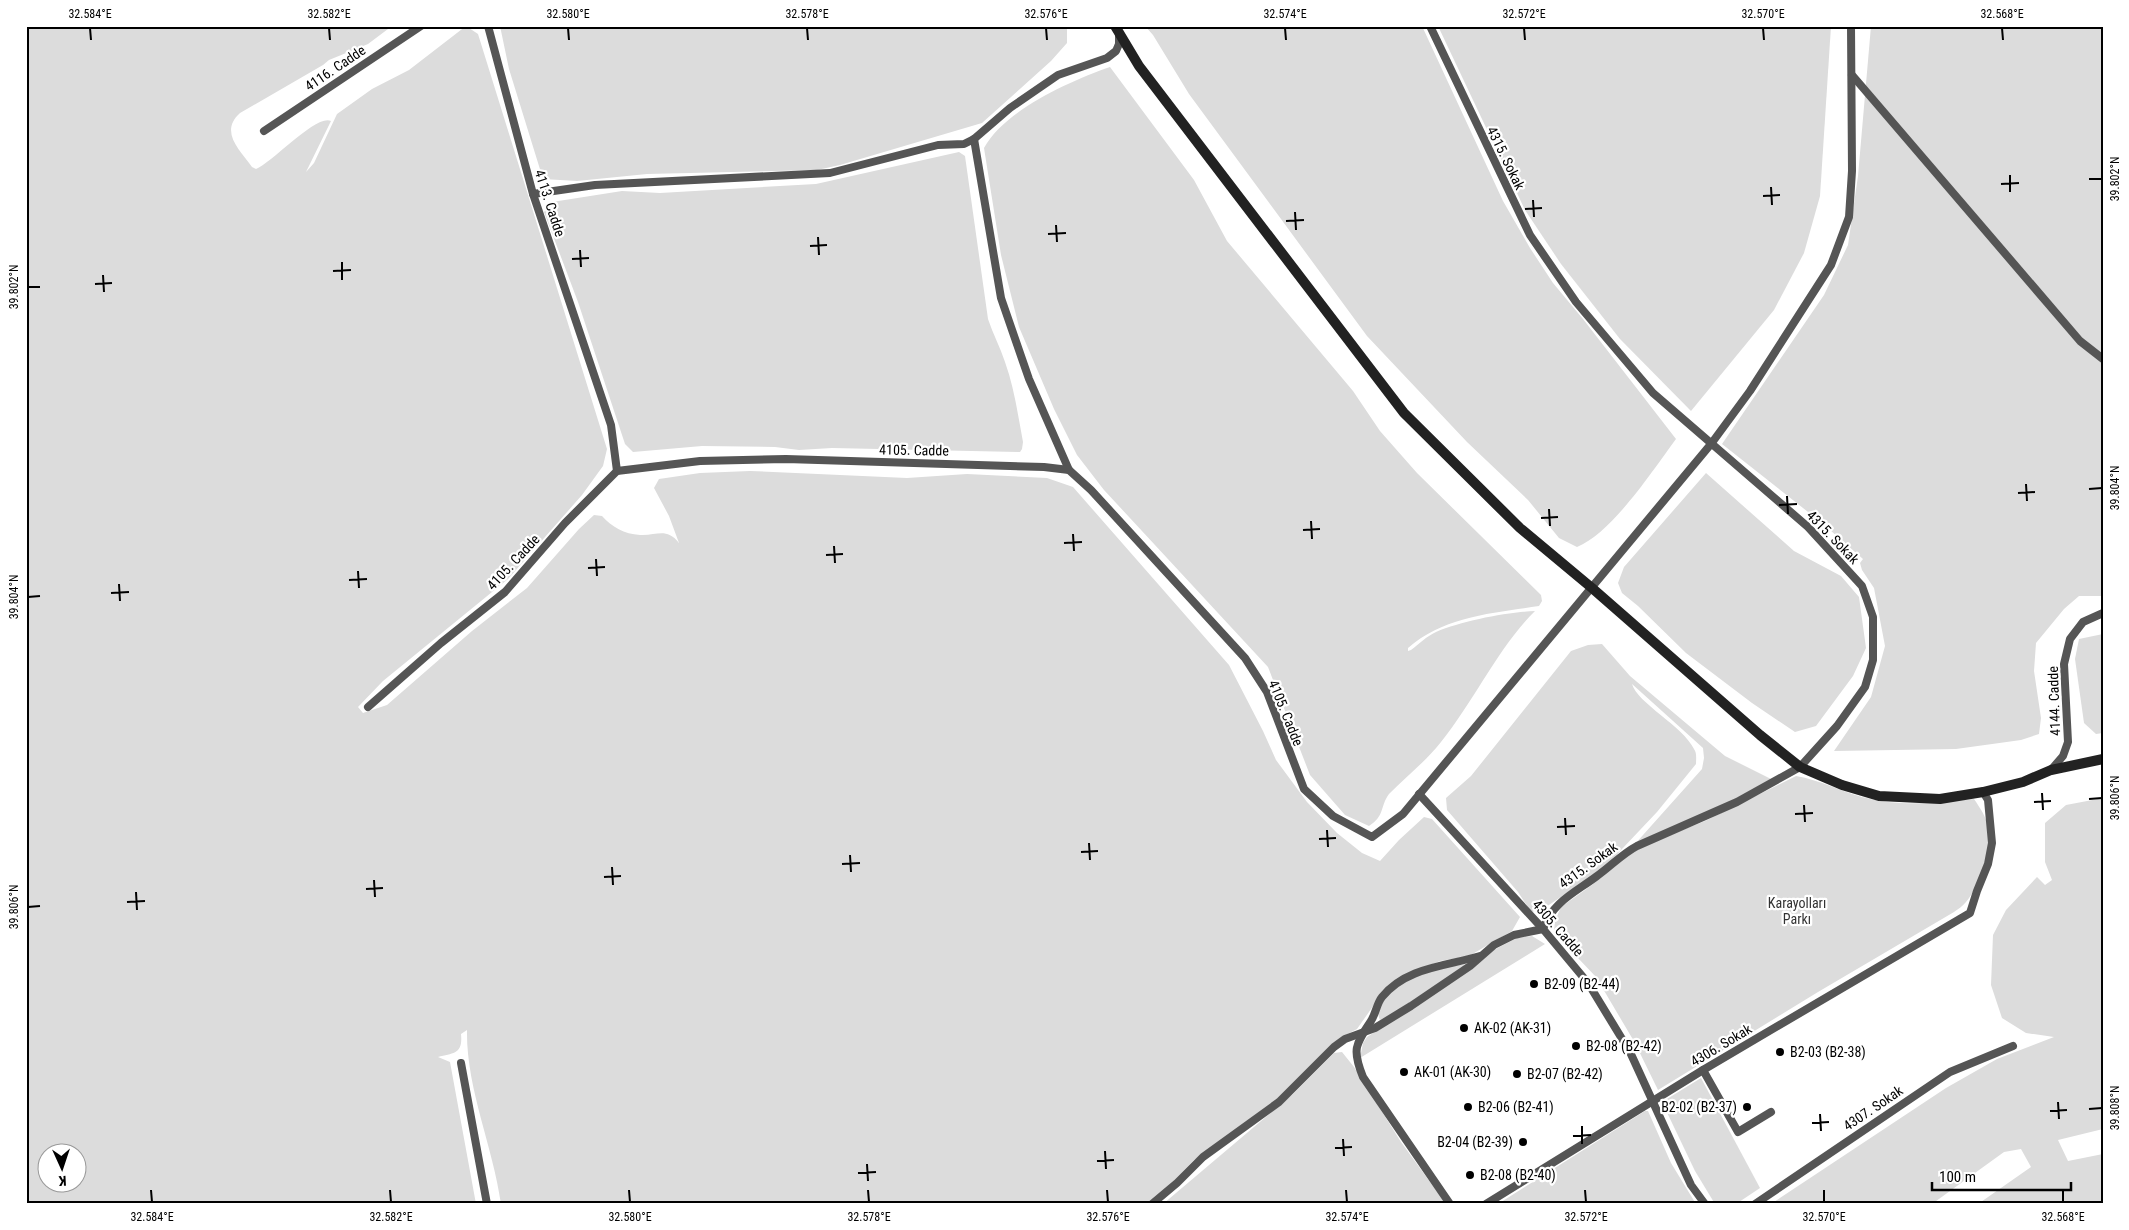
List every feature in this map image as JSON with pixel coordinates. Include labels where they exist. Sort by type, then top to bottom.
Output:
[{"type":"street","name":"4116. Cadde","points":[[264,130],[421,26]]},
{"type":"street","name":"4113. Cadde","points":[[488,26],[533,194],[611,425],[617,471]]},
{"type":"street","name":"4315. Sokak","points":[[1430,26],[1530,235],[1576,302],[1653,393],[1808,527],[1862,586],[1873,618],[1874,660],[1865,687],[1837,726],[1800,767],[1737,802],[1622,854],[1598,876],[1560,901],[1547,917],[1543,929]]},
{"type":"street","points":[[1419,794],[1710,444],[1750,391],[1831,265],[1849,217],[1852,171],[1851,26]]},
{"type":"street","points":[[533,194],[595,186],[830,173],[938,145],[964,144],[974,139],[1010,108],[1058,75],[1107,58],[1116,51],[1119,44],[1117,30]]},
{"type":"street","points":[[1117,30],[1139,66],[1404,413],[1520,528],[1592,588],[1760,735],[1800,767],[1842,786],[1878,796],[1940,799],[1983,792],[2024,782],[2051,770],[2103,760]]},
{"type":"street","points":[[1852,76],[2080,341],[2103,359]]},
{"type":"street","points":[[974,139],[1001,298],[1029,379],[1069,470]]},
{"type":"street","name":"4105. Cadde","points":[[368,707],[441,643],[505,592],[565,523],[617,471],[700,461],[786,459],[1044,467],[1069,470],[1091,490],[1245,658],[1267,692],[1304,789],[1333,816],[1372,837],[1403,814],[1419,794]]},
{"type":"street","name":"4144. Cadde","points":[[2051,770],[2062,756],[2068,742],[2064,664],[2070,639],[2083,622],[2103,613]]},
{"type":"street","name":"4306. Sokak","points":[[1486,1204],[1703,1070],[1970,912],[1988,864],[1992,843],[1988,800],[1983,792]]},
{"type":"street","name":"4305. Cadde","points":[[1419,794],[1543,929],[1588,983],[1630,1052],[1691,1185],[1704,1204]]},
{"type":"street","points":[[1152,1204],[1203,1157],[1279,1102],[1334,1047],[1345,1039],[1375,1028],[1411,1006],[1470,966],[1494,945],[1514,935],[1543,929]]},
{"type":"street","points":[[1450,1204],[1363,1077],[1355,1058],[1357,1045],[1382,997],[1396,984],[1419,972],[1482,955]]},
{"type":"street","name":"4307. Sokak","points":[[1754,1204],[1950,1072],[2013,1046]]},
{"type":"street","points":[[461,1063],[487,1204]]},
{"type":"street","points":[[1703,1070],[1738,1132],[1771,1112]]},
{"type":"green space","points":[[26,26],[392,26],[368,44],[329,60],[240,113],[234,120],[231,134],[234,141],[252,167],[256,169],[315,125],[324,121],[331,121],[306,172],[314,163],[337,114],[372,89],[409,70],[466,26],[478,34],[607,449],[603,466],[582,495],[508,579],[383,681],[358,707],[363,713],[387,705],[472,631],[527,588],[579,529],[594,515],[602,516],[614,527],[629,533],[646,535],[661,533],[670,535],[679,543],[669,516],[654,488],[659,479],[700,473],[750,471],[907,478],[967,474],[1047,478],[1073,487],[1229,665],[1276,760],[1307,802],[1337,833],[1362,853],[1380,861],[1424,817],[1432,819],[1520,917],[1512,931],[1469,956],[1440,961],[1403,976],[1383,992],[1357,1029],[1340,1038],[1291,1087],[1257,1116],[1194,1160],[1151,1204],[501,1204],[475,1095],[468,1052],[467,1030],[461,1034],[461,1045],[456,1052],[438,1057],[450,1062],[476,1204],[26,1204]]},
{"type":"green space","points":[[500,26],[1067,26],[1067,43],[1051,61],[982,123],[840,165],[817,170],[647,174],[577,181],[543,179],[509,69]]},
{"type":"green space","points":[[1145,26],[1422,26],[1503,201],[1530,248],[1553,283],[1676,439],[1644,483],[1604,529],[1577,547],[1559,538],[1528,500],[1467,442],[1367,336],[1189,94],[1153,35]]},
{"type":"green space","points":[[1438,26],[1831,26],[1820,196],[1804,253],[1774,310],[1691,411],[1620,339],[1561,264],[1525,210]]},
{"type":"green space","points":[[1871,26],[2103,26],[2103,596],[2079,596],[2064,609],[2036,643],[2034,671],[2041,718],[2039,734],[2021,740],[1956,749],[1834,751],[1871,697],[1885,646],[1874,588],[1862,570],[1860,563],[1863,559],[1822,523],[1722,444],[1824,295],[1848,245],[1858,176]]},
{"type":"green space","points":[[1110,67],[1194,180],[1227,241],[1353,391],[1380,431],[1417,473],[1541,595],[1542,601],[1539,606],[1487,614],[1453,622],[1422,637],[1408,648],[1408,651],[1411,650],[1433,634],[1458,624],[1498,615],[1535,611],[1509,642],[1441,742],[1389,794],[1380,815],[1369,826],[1345,815],[1310,775],[1268,667],[1104,490],[1077,455],[1054,409],[1019,327],[1001,255],[984,148],[1007,121],[1040,98],[1076,80]]},
{"type":"green space","points":[[959,152],[965,156],[988,319],[1005,362],[1016,401],[1023,442],[1020,452],[832,448],[799,450],[775,447],[702,446],[633,452],[625,444],[578,302],[544,212],[552,202],[622,191],[660,193],[816,184]]},
{"type":"green space","points":[[1706,473],[1794,551],[1841,576],[1859,597],[1866,648],[1853,676],[1816,726],[1795,732],[1752,703],[1686,653],[1622,593],[1618,583],[1624,567]]},
{"type":"green space","points":[[2103,634],[2103,733],[2096,734],[2084,723],[2075,659],[2079,639]]},
{"type":"green space","points":[[1602,644],[1630,676],[1725,756],[1771,779],[1724,805],[1635,844],[1702,769],[1704,758],[1703,748],[1632,684],[1642,699],[1688,740],[1696,752],[1696,764],[1657,812],[1605,867],[1543,909],[1531,912],[1518,892],[1447,810],[1446,798],[1471,776],[1571,651],[1588,645]]},
{"type":"green space","name":"Karayolları Parkı","points":[[1796,776],[1862,797],[1890,802],[1932,803],[1974,799],[1986,819],[1989,836],[1984,866],[1980,877],[1966,902],[1954,912],[1818,992],[1658,1090],[1635,1043],[1596,977],[1554,931],[1555,921],[1561,907],[1592,885],[1628,855],[1650,843],[1705,821]]},
{"type":"green space","points":[[2103,798],[2103,1129],[2058,1140],[2068,1161],[2103,1154],[2103,1204],[1978,1204],[2031,1167],[2021,1149],[2004,1152],[1932,1204],[1771,1204],[1946,1088],[1997,1059],[2054,1037],[2026,1033],[2002,1018],[1991,985],[1993,935],[2006,910],[2037,877],[2045,885],[2052,880],[2045,862],[2045,823],[2066,805]]},
{"type":"green space","points":[[1532,936],[1545,944],[1360,1058],[1363,1043],[1367,1037],[1473,968],[1490,952],[1517,938]]},
{"type":"green space","points":[[1467,964],[1391,1015],[1380,1020],[1378,1013],[1380,1006],[1390,992],[1399,985],[1432,970]]},
{"type":"green space","points":[[1342,1052],[1354,1067],[1401,1142],[1446,1204],[1163,1204],[1293,1094],[1334,1053]]},
{"type":"green space","points":[[1701,1078],[1760,1188],[1736,1204],[1715,1204],[1695,1171],[1662,1102]]},
{"type":"green space","points":[[1645,1111],[1648,1111],[1671,1163],[1696,1204],[1498,1204]]},
{"type":"place","name":"B2-09 (B2-44)","points":[[1534,984]]},
{"type":"place","name":"AK-02 (AK-31)","points":[[1464,1028]]},
{"type":"place","name":"B2-08 (B2-42)","points":[[1576,1046]]},
{"type":"place","name":"B2-03 (B2-38)","points":[[1780,1052]]},
{"type":"place","name":"AK-01 (AK-30)","points":[[1404,1072]]},
{"type":"place","name":"B2-07 (B2-42)","points":[[1517,1074]]},
{"type":"place","name":"B2-06 (B2-41)","points":[[1468,1107]]},
{"type":"place","name":"B2-02 (B2-37)","points":[[1747,1107]]},
{"type":"place","name":"B2-04 (B2-39)","points":[[1523,1142]]},
{"type":"place","name":"B2-08 (B2-40)","points":[[1470,1175]]}]
